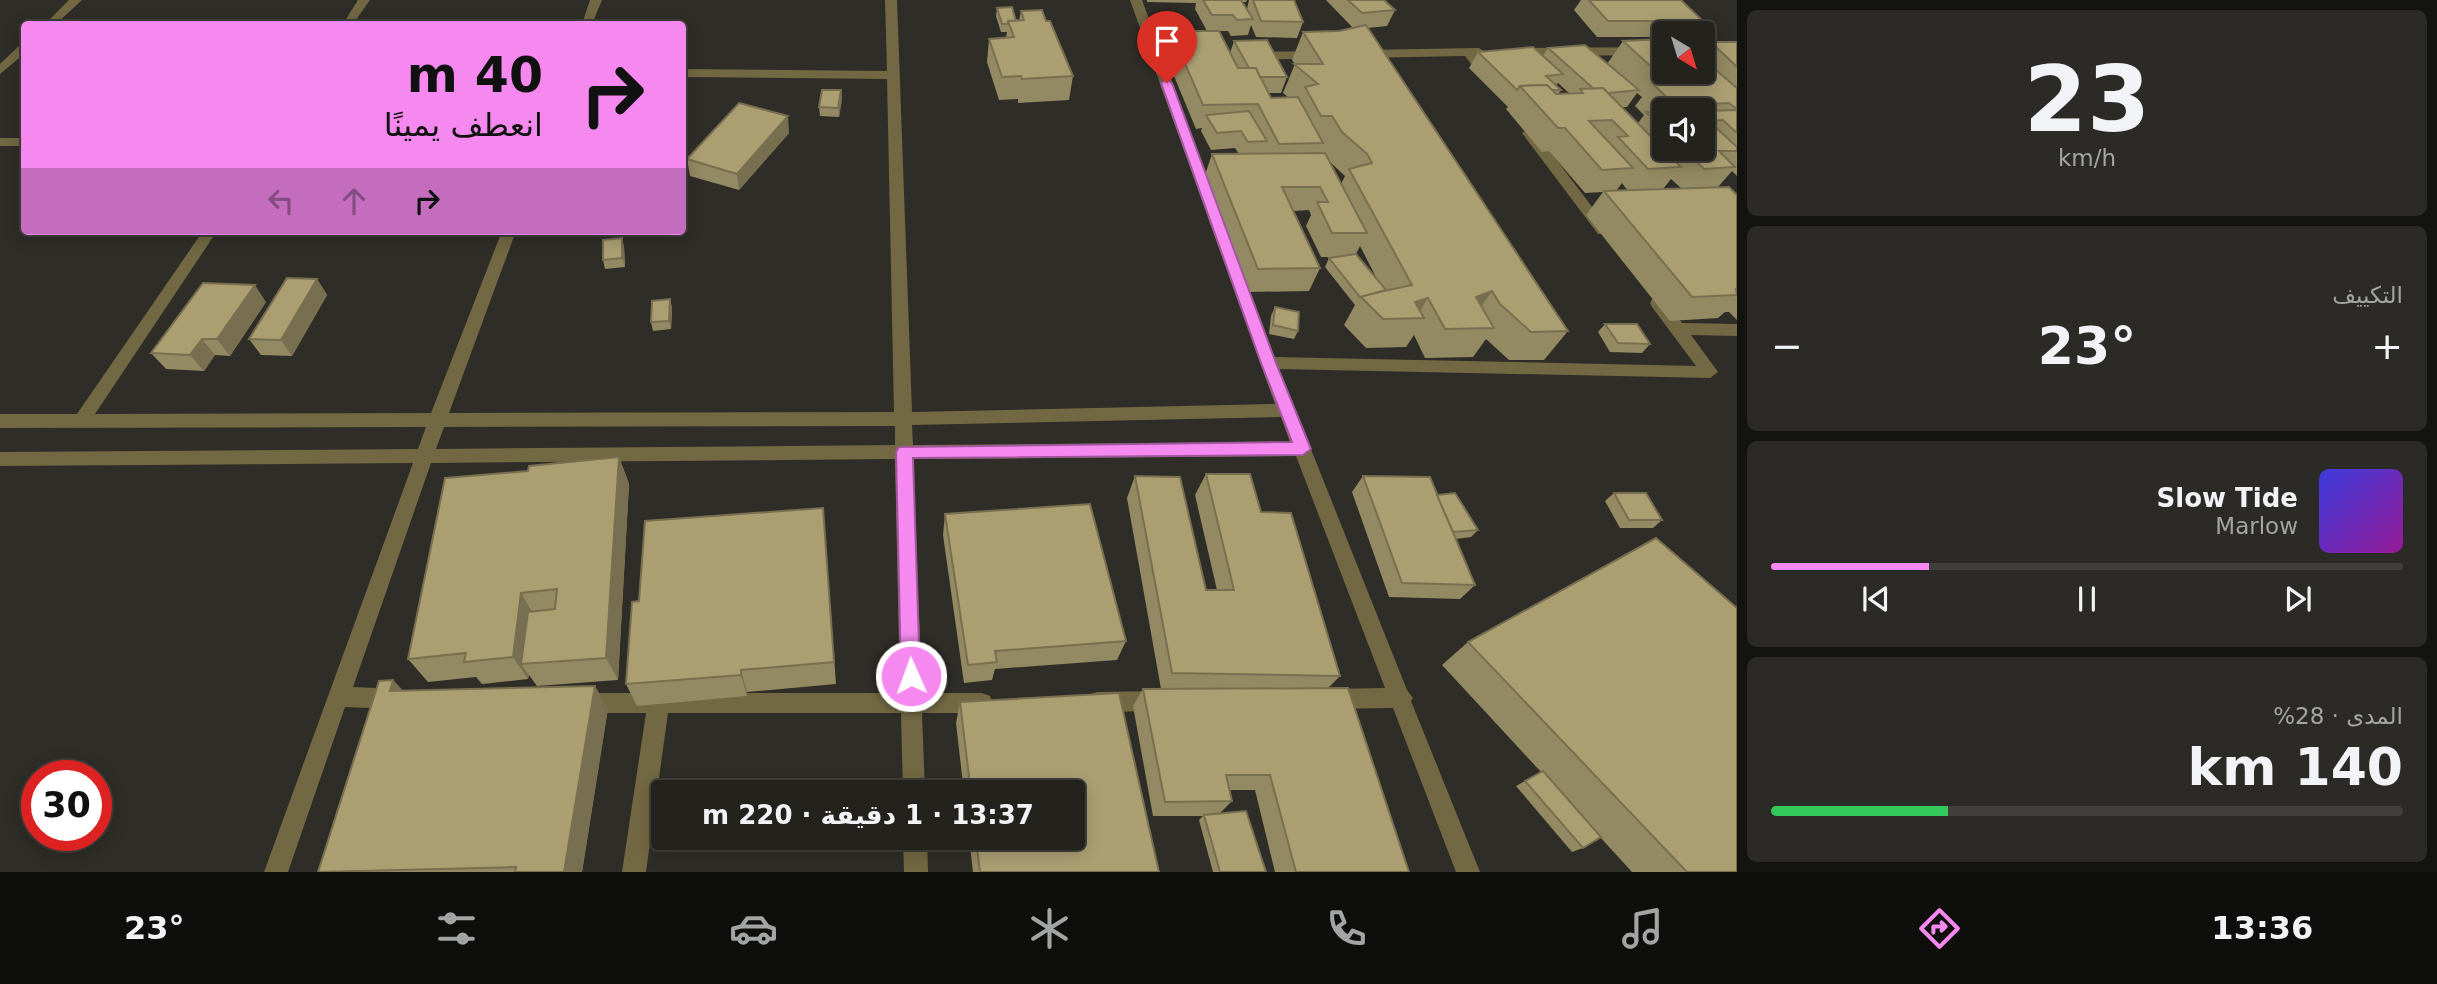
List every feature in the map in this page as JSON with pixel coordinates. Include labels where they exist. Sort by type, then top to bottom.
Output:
[{"type":"street","points":[[53,21],[76,0]]},
{"type":"street","points":[[350,21],[364,0]]},
{"type":"street","points":[[588,21],[596,0]]},
{"type":"street","points":[[891,0],[914,780]]},
{"type":"street","points":[[1136,0],[1164,57],[1268,363],[1402,698],[1468,872]]},
{"type":"street","points":[[0,70],[21,51]]},
{"type":"street","points":[[1346,54],[1652,51]]},
{"type":"street","points":[[1468,52],[1493,85]]},
{"type":"street","points":[[1238,56],[1333,54]]},
{"type":"street","points":[[686,73],[893,75]]},
{"type":"street","points":[[1518,119],[1610,240]]},
{"type":"street","points":[[0,142],[21,142]]},
{"type":"street","points":[[82,420],[207,235]]},
{"type":"street","points":[[276,872],[437,421],[507,235]]},
{"type":"street","points":[[1268,363],[1710,372],[1652,296]]},
{"type":"street","points":[[1677,329],[1737,330]]},
{"type":"street","points":[[0,421],[903,419],[1287,410]]},
{"type":"street","points":[[0,459],[1303,449]]},
{"type":"street","points":[[340,697],[423,699]]},
{"type":"street","points":[[1306,699],[1402,698]]},
{"type":"street","points":[[1075,702],[1184,701]]},
{"type":"street","points":[[561,702],[658,705],[1007,703]]},
{"type":"street","points":[[635,872],[658,705]]},
{"type":"street","points":[[915,850],[916,872]]},
{"type":"building","points":[[1203,0],[1241,0],[1253,19],[1237,20],[1233,15],[1212,15]]},
{"type":"building","points":[[1253,0],[1294,0],[1303,22],[1261,21]]},
{"type":"building","points":[[1348,0],[1384,0],[1395,10],[1362,13]]},
{"type":"building","points":[[1589,0],[1681,0],[1703,21],[1652,21],[1608,21]]},
{"type":"building","points":[[1012,7],[1016,21],[1002,24],[997,8]]},
{"type":"building","points":[[1042,10],[1046,21],[1050,21],[1073,76],[1022,79],[1021,76],[1002,77],[989,39],[1014,37],[1008,21],[1024,20],[1021,11]]},
{"type":"building","points":[[1164,17],[1178,39],[1157,40],[1143,19]]},
{"type":"building","points":[[1366,25],[1568,331],[1531,332],[1500,304],[1492,291],[1476,297],[1494,328],[1445,329],[1428,298],[1415,302],[1424,318],[1383,319],[1360,296],[1412,285],[1349,169],[1372,163],[1367,154],[1342,132],[1332,116],[1321,116],[1305,87],[1318,84],[1294,64],[1323,64],[1303,32],[1339,31]]},
{"type":"building","points":[[1190,31],[1219,31],[1238,68],[1256,68],[1271,98],[1298,97],[1323,143],[1279,144],[1258,104],[1203,105],[1175,41],[1195,40]]},
{"type":"building","points":[[1267,40],[1287,77],[1260,77],[1256,68],[1249,68],[1234,41]]},
{"type":"building","points":[[1652,40],[1652,67],[1623,41]]},
{"type":"building","points":[[1715,42],[1737,42],[1737,67],[1715,46]]},
{"type":"building","points":[[1585,45],[1639,90],[1608,93],[1603,88],[1594,89],[1548,48]]},
{"type":"building","points":[[1533,47],[1563,74],[1546,76],[1561,90],[1552,90],[1547,85],[1520,86],[1517,90],[1478,52]]},
{"type":"building","points":[[1715,69],[1737,88],[1737,109],[1729,103],[1715,104],[1715,98],[1668,98],[1653,84],[1715,84]]},
{"type":"building","points":[[1547,85],[1556,94],[1583,93],[1580,89],[1603,88],[1652,138],[1652,161],[1675,161],[1681,167],[1648,169],[1618,137],[1628,136],[1612,120],[1589,121],[1633,168],[1602,170],[1565,128],[1558,128],[1520,86]]},
{"type":"building","points":[[822,90],[841,90],[838,108],[819,107]]},
{"type":"building","points":[[739,103],[788,116],[737,174],[687,159]]},
{"type":"building","points":[[1737,110],[1737,133],[1723,120],[1715,121],[1715,111]]},
{"type":"building","points":[[1249,111],[1267,141],[1248,142],[1241,131],[1217,133],[1206,115]]},
{"type":"building","points":[[1715,127],[1737,147],[1737,151],[1719,151],[1735,167],[1704,169],[1696,161],[1715,161]]},
{"type":"building","points":[[1325,153],[1367,233],[1332,233],[1317,202],[1328,202],[1320,187],[1282,187],[1320,268],[1258,269],[1212,154]]},
{"type":"building","points":[[1729,187],[1737,195],[1737,295],[1692,297],[1604,191]]},
{"type":"building","points":[[622,238],[622,258],[603,260],[603,240]]},
{"type":"building","points":[[1356,254],[1386,290],[1360,297],[1329,258]]},
{"type":"building","points":[[287,278],[317,279],[281,340],[249,339]]},
{"type":"building","points":[[203,283],[255,285],[217,339],[202,339],[190,355],[151,353]]},
{"type":"building","points":[[670,299],[669,321],[651,322],[652,301]]},
{"type":"building","points":[[1275,307],[1299,312],[1298,331],[1273,325]]},
{"type":"building","points":[[1605,324],[1637,324],[1650,344],[1618,343]]},
{"type":"building","points":[[619,457],[606,658],[521,664],[528,612],[555,609],[557,589],[521,593],[513,657],[464,662],[466,653],[408,659],[445,478],[528,471],[529,466]]},
{"type":"building","points":[[1206,474],[1250,474],[1261,512],[1291,513],[1340,676],[1172,673],[1135,476],[1180,477],[1206,590],[1234,590]]},
{"type":"building","points":[[1363,476],[1430,477],[1475,585],[1402,583]]},
{"type":"building","points":[[1455,493],[1478,530],[1453,532],[1437,495]]},
{"type":"building","points":[[1614,493],[1646,493],[1662,520],[1629,520]]},
{"type":"building","points":[[1090,504],[1126,641],[995,651],[997,662],[968,665],[945,514]]},
{"type":"building","points":[[823,508],[834,662],[741,670],[741,675],[626,684],[632,602],[639,601],[645,521]]},
{"type":"building","points":[[1656,538],[1737,608],[1737,872],[1687,872],[1468,642]]},
{"type":"building","points":[[393,680],[390,691],[595,686],[564,872],[515,872],[516,867],[318,872],[379,681]]},
{"type":"building","points":[[1348,688],[1409,872],[1296,872],[1270,775],[1226,775],[1232,801],[1165,802],[1143,689]]},
{"type":"building","points":[[1119,693],[1159,872],[980,872],[977,850],[1085,850],[1085,780],[969,780],[960,702]]},
{"type":"building","points":[[1543,771],[1601,837],[1583,848],[1525,781]]},
{"type":"building","points":[[1246,811],[1266,872],[1220,872],[1204,815]]},
{"type":"route","points":[[911,676],[904,452],[1303,449],[1268,363],[1167,83]]}]
